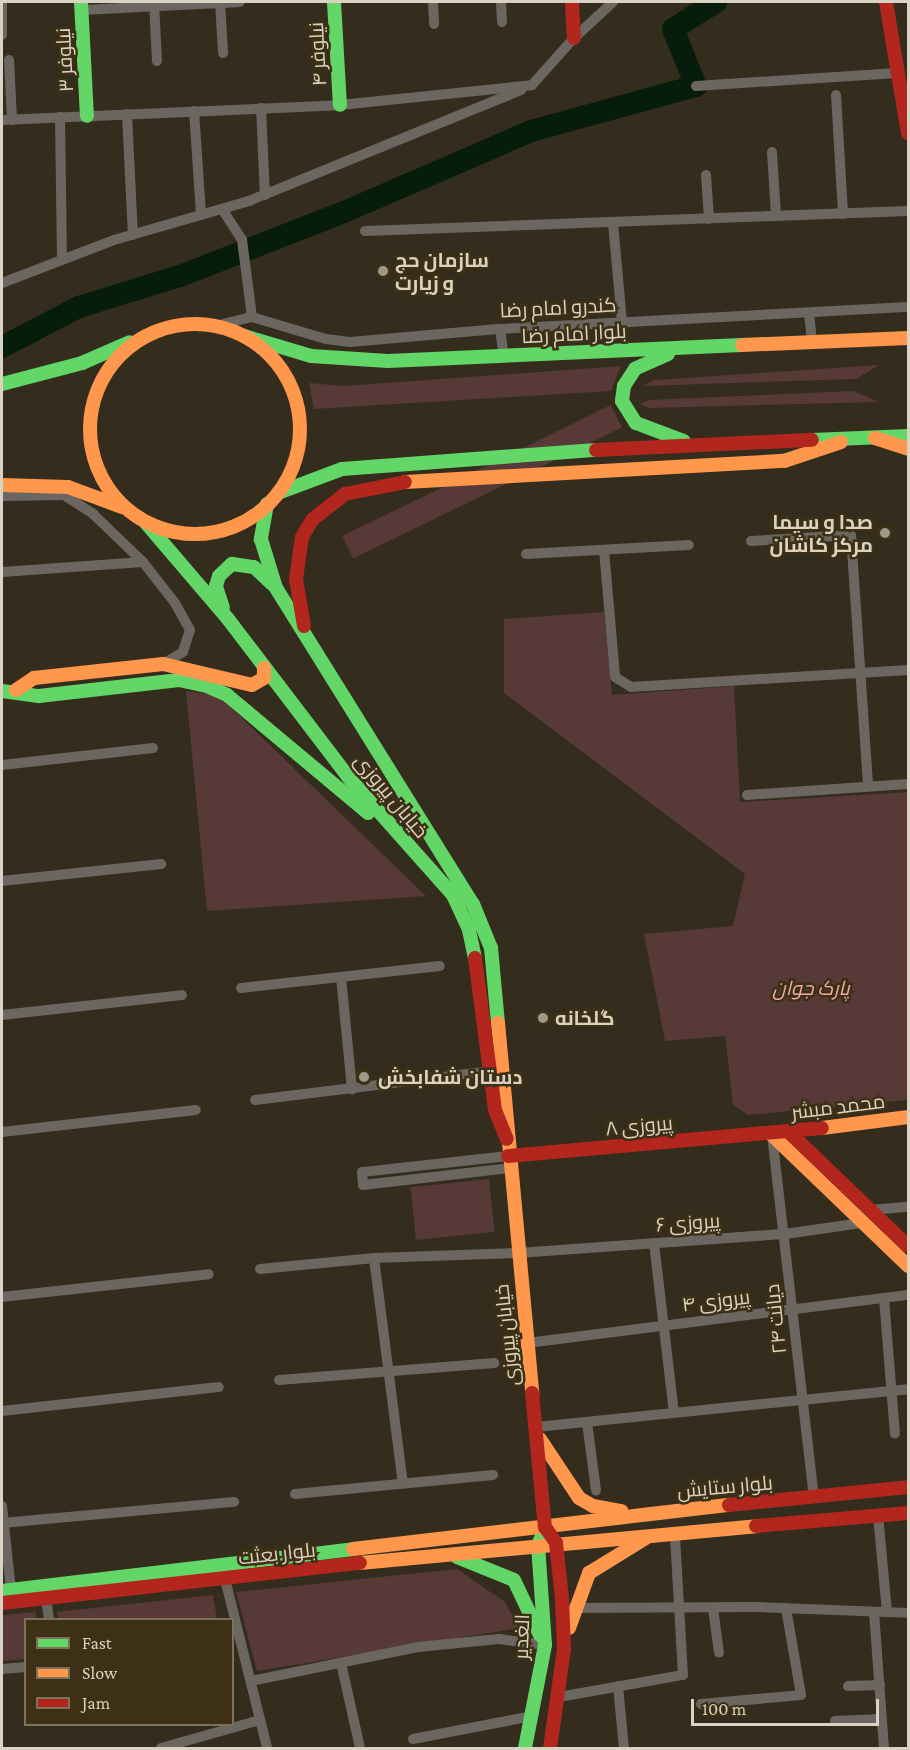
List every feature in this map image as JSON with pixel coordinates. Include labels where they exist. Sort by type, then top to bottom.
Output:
[{"type":"main road","name":"نیلوفر ۴","points":[[334,2],[340,105]]},
{"type":"main road","points":[[572,2],[574,38]]},
{"type":"main road","points":[[886,2],[909,133]]},
{"type":"main road","name":"نیلوفر ۳","points":[[81,6],[87,116]]},
{"type":"main road","points":[[2,384],[82,363],[153,332],[194,324],[215,326],[244,336],[277,363],[296,401],[299,444],[294,464],[277,493],[257,514],[220,531],[178,533],[146,523],[114,497],[97,469],[89,438],[92,405],[104,375],[125,350],[153,332]]},
{"type":"main road","name":"بلوار امام رضا","points":[[244,336],[288,351],[339,360],[504,357],[909,338]]},
{"type":"main road","points":[[683,348],[635,369],[624,386],[622,401],[627,414],[636,423],[695,445]]},
{"type":"main road","points":[[277,493],[342,469],[496,455],[909,436]]},
{"type":"main road","points":[[872,437],[909,449]]},
{"type":"main road","points":[[306,635],[296,579],[300,545],[313,519],[345,494],[387,483],[453,478],[784,461],[854,438]]},
{"type":"main road","points":[[453,478],[496,455]]},
{"type":"main road","points":[[2,485],[68,487],[133,512]]},
{"type":"main road","name":"خیابان پیروزی","points":[[267,504],[261,539],[276,588],[484,925],[491,948],[505,1072],[509,1162],[545,1527]]},
{"type":"main road","name":"خیابان پیروزی","points":[[146,523],[228,619],[264,669],[398,837],[453,895],[464,917],[480,983],[497,1120],[507,1139]]},
{"type":"main road","points":[[228,619],[216,586],[225,568],[237,562],[246,564],[276,588]]},
{"type":"main road","points":[[16,690],[34,678],[163,664],[243,685],[260,682],[265,676],[264,669]]},
{"type":"main road","points":[[2,692],[16,690],[39,696],[179,680],[207,686],[227,695],[398,837]]},
{"type":"main road","name":"محمد مبشر","points":[[772,1135],[909,1117]]},
{"type":"main road","points":[[790,1133],[905,1243],[892,1251]]},
{"type":"main road","points":[[772,1135],[861,1223],[909,1266]]},
{"type":"main road","name":"پیروزی ۸","points":[[509,1162],[772,1135]]},
{"type":"main road","points":[[537,1432],[579,1498],[610,1511],[655,1512]]},
{"type":"main road","name":"بلوار ستایش","points":[[545,1527],[655,1512],[756,1504],[909,1487]]},
{"type":"main road","points":[[756,1504],[759,1526]]},
{"type":"main road","points":[[545,1527],[556,1543],[675,1535],[909,1513]]},
{"type":"main road","name":"الغدیر","points":[[525,1749],[545,1645],[538,1545],[545,1527]]},
{"type":"main road","name":"بلوار بعثت","points":[[6,1590],[545,1527]]},
{"type":"main road","points":[[564,1649],[573,1608],[589,1574],[648,1537]]},
{"type":"main road","name":"الغدیر","points":[[550,1749],[564,1649],[556,1543]]},
{"type":"main road","name":"بلوار بعثت","points":[[2,1603],[556,1543]]},
{"type":"main road","points":[[448,1555],[514,1580],[545,1645]]},
{"type":"street","points":[[220,2],[223,53]]},
{"type":"street","points":[[81,6],[240,2]]},
{"type":"street","points":[[433,2],[435,24]]},
{"type":"street","points":[[501,2],[502,22]]},
{"type":"street","points":[[2,283],[133,235],[265,195],[532,85],[574,38],[613,2]]},
{"type":"street","points":[[2,4],[2,35]]},
{"type":"street","points":[[154,4],[157,61]]},
{"type":"street","points":[[9,60],[7,120],[340,105],[532,85]]},
{"type":"street","points":[[696,86],[898,73]]},
{"type":"street","points":[[837,95],[843,214]]},
{"type":"street","points":[[261,108],[265,195]]},
{"type":"street","points":[[194,111],[201,215]]},
{"type":"street","points":[[127,114],[133,235]]},
{"type":"street","points":[[60,117],[62,260]]},
{"type":"street","points":[[772,152],[776,216]]},
{"type":"street","points":[[706,175],[709,219]]},
{"type":"street","points":[[215,326],[252,317],[242,240],[222,209]]},
{"type":"street","points":[[365,231],[613,224],[909,211]]},
{"type":"street","points":[[613,224],[622,322]]},
{"type":"street","name":"کندرو امام رضا","points":[[252,317],[326,339],[350,342],[500,329],[909,308]]},
{"type":"street","points":[[809,313],[812,343]]},
{"type":"street","points":[[500,329],[504,357]]},
{"type":"street","points":[[2,496],[64,495],[93,514],[143,562],[176,603],[190,630],[183,652],[163,664]]},
{"type":"street","points":[[751,541],[851,535],[868,786]]},
{"type":"street","points":[[526,554],[689,545]]},
{"type":"street","points":[[604,550],[615,677],[631,687],[909,670]]},
{"type":"street","points":[[2,572],[143,562]]},
{"type":"street","points":[[2,765],[153,748]]},
{"type":"street","points":[[747,795],[909,784]]},
{"type":"street","points":[[2,881],[161,864]]},
{"type":"street","points":[[241,988],[440,966]]},
{"type":"street","points":[[341,977],[352,1089]]},
{"type":"street","points":[[2,1015],[182,995]]},
{"type":"street","points":[[255,1100],[490,1071]]},
{"type":"street","points":[[2,1132],[196,1110]]},
{"type":"street","name":"دیانت ۲۴","points":[[772,1135],[814,1498]]},
{"type":"street","points":[[509,1162],[363,1185],[362,1172],[509,1162]]},
{"type":"street","points":[[870,1209],[909,1207]]},
{"type":"street","name":"پیروزی ۶","points":[[260,1269],[374,1258],[518,1253],[785,1234],[861,1223]]},
{"type":"street","points":[[654,1243],[674,1413]]},
{"type":"street","points":[[374,1258],[403,1483]]},
{"type":"street","points":[[2,1297],[209,1274]]},
{"type":"street","name":"پیروزی ۴","points":[[527,1343],[909,1295]]},
{"type":"street","points":[[884,1298],[895,1434]]},
{"type":"street","points":[[279,1380],[494,1363]]},
{"type":"street","points":[[2,1411],[219,1387]]},
{"type":"street","points":[[537,1432],[587,1422],[909,1389]]},
{"type":"street","points":[[587,1422],[596,1490]]},
{"type":"street","points":[[295,1494],[493,1475]]},
{"type":"street","points":[[2,1523],[234,1502]]},
{"type":"street","points":[[2,1506],[6,1590]]},
{"type":"street","points":[[878,1515],[887,1612]]},
{"type":"street","points":[[559,1697],[683,1675],[675,1535]]},
{"type":"street","points":[[225,1579],[232,1618]]},
{"type":"street","points":[[45,1598],[50,1618]]},
{"type":"street","points":[[573,1608],[786,1608],[909,1613]]},
{"type":"street","points":[[713,1608],[719,1653]]},
{"type":"street","points":[[701,1704],[801,1695],[786,1608]]},
{"type":"street","points":[[874,1612],[884,1749]]},
{"type":"street","points":[[234,1632],[237,1649],[250,1682],[267,1749]]},
{"type":"street","points":[[250,1682],[418,1647],[499,1639],[545,1645]]},
{"type":"street","points":[[341,1663],[360,1749]]},
{"type":"street","points":[[2,1669],[24,1667]]},
{"type":"street","points":[[848,1686],[880,1685]]},
{"type":"street","points":[[618,1686],[624,1749]]},
{"type":"street","points":[[413,1739],[532,1716]]},
{"type":"street","points":[[835,1721],[882,1719]]},
{"type":"street","points":[[161,1748],[260,1720]]},
{"type":"green space","points":[[879,365],[856,379],[643,386],[655,380]]},
{"type":"green space","points":[[621,366],[611,391],[314,409],[309,383],[344,386]]},
{"type":"green space","points":[[853,391],[879,402],[649,408],[640,404],[649,400]]},
{"type":"green space","points":[[611,405],[622,427],[353,559],[342,536]]},
{"type":"green space","name":"پارک جوان","points":[[604,612],[612,695],[734,686],[740,802],[908,792],[908,1100],[748,1115],[733,1105],[725,1036],[665,1041],[644,934],[733,926],[745,874],[504,693],[504,619]]},
{"type":"green space","points":[[186,691],[218,695],[426,896],[207,911]]},
{"type":"green space","points":[[489,1179],[495,1232],[416,1240],[410,1187]]},
{"type":"green space","points":[[457,1569],[505,1602],[519,1628],[257,1671],[236,1592]]},
{"type":"green space","points":[[213,1595],[217,1618],[59,1618],[57,1612]]},
{"type":"green space","points":[[35,1612],[37,1618],[24,1618],[24,1659],[2,1661],[2,1615]]},
{"type":"waterway","points":[[2,347],[79,307],[180,276],[344,212],[531,131],[696,86],[673,29],[716,2]]},
{"type":"traffic: fast","points":[[81,2],[87,116]]},
{"type":"traffic: fast","points":[[334,2],[340,105]]},
{"type":"traffic: fast","points":[[244,336],[311,356],[388,361],[742,345]]},
{"type":"traffic: fast","points":[[2,384],[82,363],[130,342]]},
{"type":"traffic: fast","points":[[668,354],[635,369],[624,386],[622,401],[636,423],[684,441]]},
{"type":"traffic: fast","points":[[812,440],[908,436]]},
{"type":"traffic: fast","points":[[278,493],[342,469],[596,450]]},
{"type":"traffic: fast","points":[[267,504],[261,539],[276,588],[473,904],[491,948],[498,1023]]},
{"type":"traffic: fast","points":[[146,523],[228,619],[350,779],[453,895],[469,930],[475,958]]},
{"type":"traffic: fast","points":[[223,608],[216,586],[219,576],[232,564],[254,567],[272,584]]},
{"type":"traffic: fast","points":[[2,691],[39,696],[179,680],[207,686],[227,695],[368,813]]},
{"type":"traffic: fast","points":[[525,1748],[545,1645],[538,1545],[542,1536]]},
{"type":"traffic: fast","points":[[2,1591],[353,1549]]},
{"type":"traffic: fast","points":[[457,1557],[514,1580],[540,1635]]},
{"type":"traffic: slow","points":[[195,324],[215,326],[235,332],[253,342],[269,355],[282,371],[292,389],[298,409],[300,429],[298,449],[292,469],[282,487],[269,503],[253,516],[235,526],[215,532],[195,534],[175,532],[155,526],[137,516],[121,503],[108,487],[98,469],[92,449],[90,429],[92,409],[98,389],[108,371],[121,355],[137,342],[155,332],[175,326],[195,324]]},
{"type":"traffic: slow","points":[[742,345],[908,338]]},
{"type":"traffic: slow","points":[[875,438],[908,449]]},
{"type":"traffic: slow","points":[[405,482],[784,461],[841,442]]},
{"type":"traffic: slow","points":[[2,485],[68,487],[122,507]]},
{"type":"traffic: slow","points":[[16,690],[34,678],[163,664],[252,685],[264,678],[264,668]]},
{"type":"traffic: slow","points":[[498,1023],[532,1393]]},
{"type":"traffic: slow","points":[[822,1128],[908,1117]]},
{"type":"traffic: slow","points":[[772,1135],[908,1266]]},
{"type":"traffic: slow","points":[[540,1439],[579,1498],[593,1506],[622,1511]]},
{"type":"traffic: slow","points":[[353,1549],[729,1505]]},
{"type":"traffic: slow","points":[[360,1563],[756,1526]]},
{"type":"traffic: slow","points":[[569,1628],[589,1573],[646,1538]]},
{"type":"traffic: jam","points":[[572,2],[574,38]]},
{"type":"traffic: jam","points":[[886,2],[908,133]]},
{"type":"traffic: jam","points":[[596,450],[812,440]]},
{"type":"traffic: jam","points":[[304,626],[296,579],[302,537],[313,519],[345,494],[405,482]]},
{"type":"traffic: jam","points":[[475,958],[495,1110],[507,1139]]},
{"type":"traffic: jam","points":[[508,1156],[822,1128]]},
{"type":"traffic: jam","points":[[790,1133],[908,1246]]},
{"type":"traffic: jam","points":[[532,1393],[545,1527],[556,1543],[562,1598],[564,1649],[550,1748]]},
{"type":"traffic: jam","points":[[729,1505],[908,1487]]},
{"type":"traffic: jam","points":[[756,1526],[908,1513]]},
{"type":"traffic: jam","points":[[2,1603],[360,1563]]},
{"type":"place","name":"سازمان حج و زیارت","points":[[383,271]]},
{"type":"place","name":"صدا و سیما مرکز کاشان","points":[[885,533]]},
{"type":"place","name":"گلخانه","points":[[543,1018]]},
{"type":"place","name":"دستان شفابخش","points":[[364,1077]]}]
